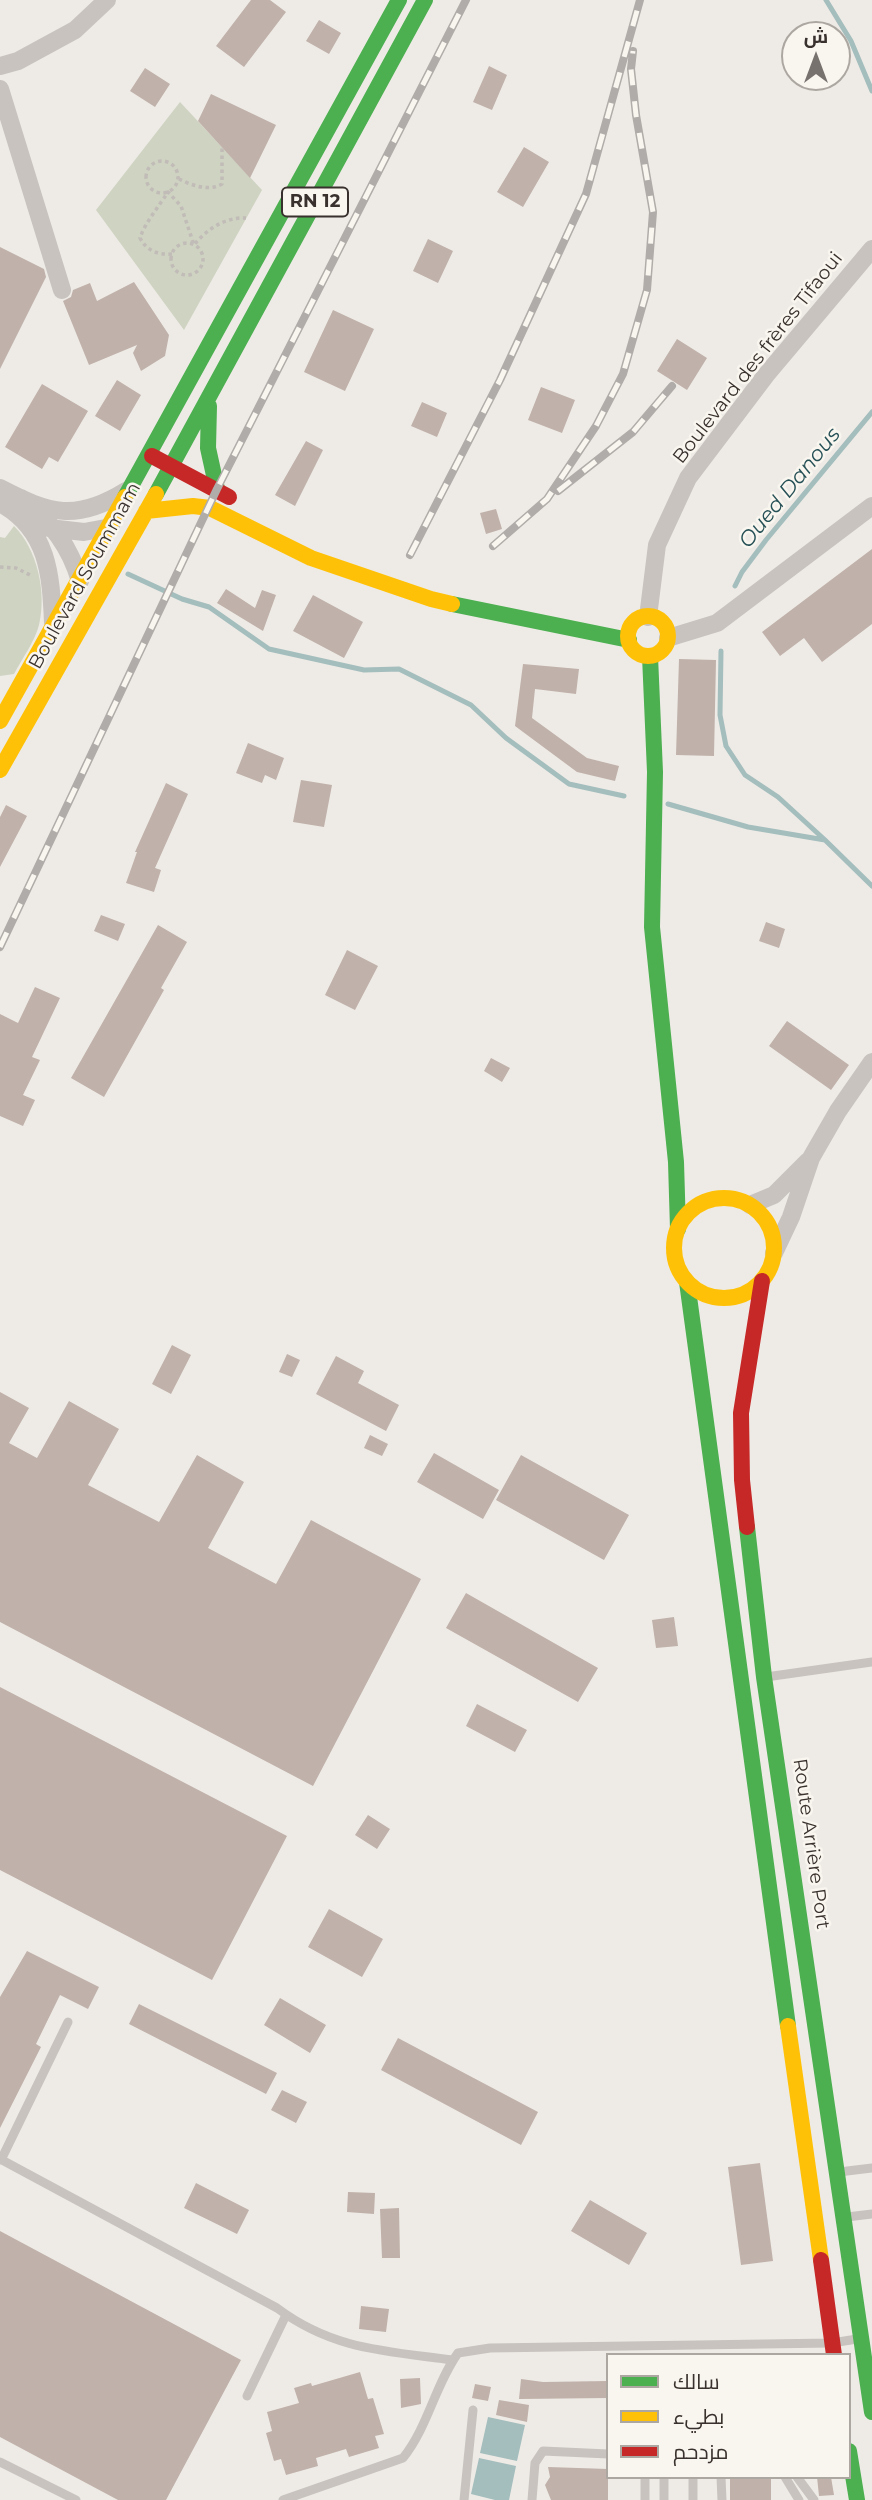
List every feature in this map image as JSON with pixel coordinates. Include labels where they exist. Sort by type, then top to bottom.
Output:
[{"type":"street","points":[[0,66],[18,61],[75,30],[107,0]]},
{"type":"street","name":"Boulevard Soummam","points":[[1,718],[105,529],[150,455],[399,0]]},
{"type":"street","name":"RN 12","points":[[208,399],[425,0]]},
{"type":"street","points":[[0,89],[62,290]]},
{"type":"street","name":"Boulevard des frères Tifaoui","points":[[648,617],[650,583],[657,545],[688,478],[766,375],[872,249]]},
{"type":"street","points":[[208,399],[206,439],[211,470],[218,489]]},
{"type":"street","name":"Boulevard Soummam","points":[[0,769],[208,399]]},
{"type":"street","points":[[150,455],[218,489],[354,571]]},
{"type":"street","points":[[0,503],[50,510],[85,510],[100,506],[136,480],[160,484],[311,558],[431,599],[572,631],[629,640]]},
{"type":"street","points":[[0,488],[52,528],[66,546],[79,576],[85,619]]},
{"type":"street","points":[[19,505],[46,559],[53,626]]},
{"type":"street","points":[[52,528],[73,532],[105,529],[122,524],[146,511],[184,506],[210,508]]},
{"type":"street","points":[[668,638],[717,623],[872,506]]},
{"type":"street","points":[[648,617],[660,621],[668,638],[660,652],[650,656],[639,654],[629,640],[631,626],[641,618],[648,617]]},
{"type":"street","points":[[650,656],[655,772],[652,927],[676,1162],[678,1229]]},
{"type":"street","points":[[687,1282],[701,1292],[717,1297],[733,1297],[749,1291],[762,1281],[791,1217],[811,1158],[838,1111],[872,1062]]},
{"type":"street","points":[[750,1205],[774,1195],[811,1158]]},
{"type":"street","points":[[676,1162],[716,1199]]},
{"type":"street","points":[[774,1253],[774,1239],[761,1214],[750,1205],[728,1198],[700,1204],[687,1215],[678,1229],[674,1243],[675,1257],[687,1282],[707,1416],[715,1497],[833,2349]]},
{"type":"street","name":"Route Arrière Port","points":[[762,1281],[741,1413],[742,1480],[764,1677],[838,2172],[861,2303],[872,2412]]},
{"type":"street","points":[[851,2463],[857,2500]]},
{"type":"lane","points":[[764,1677],[872,1662]]},
{"type":"lane","points":[[68,2022],[0,2159],[303,2326],[357,2347],[453,2360]]},
{"type":"lane","points":[[838,2172],[872,2168]]},
{"type":"lane","points":[[845,2217],[872,2214]]},
{"type":"lane","points":[[247,2396],[286,2315]]},
{"type":"lane","points":[[283,2500],[403,2458],[415,2444],[458,2353],[490,2347],[833,2349],[863,2338]]},
{"type":"lane","points":[[464,2500],[473,2410]]},
{"type":"lane","points":[[532,2500],[536,2463],[543,2451],[606,2454]]},
{"type":"lane","points":[[0,2462],[76,2500]]},
{"type":"lane","points":[[645,2479],[645,2500]]},
{"type":"lane","points":[[664,2479],[664,2500]]},
{"type":"lane","points":[[693,2479],[694,2500]]},
{"type":"lane","points":[[721,2479],[722,2500]]},
{"type":"lane","points":[[786,2479],[799,2500]]},
{"type":"lane","points":[[798,2479],[814,2500]]},
{"type":"path","points":[[179,179],[193,186],[216,188],[222,184],[222,146]]},
{"type":"path","points":[[168,192],[159,193],[149,187],[146,177],[150,166],[159,161],[169,162],[176,169],[179,179],[144,228],[141,238],[150,249],[161,254],[172,254],[184,244],[194,245]]},
{"type":"path","points":[[168,192],[181,206],[194,245],[201,252],[202,262],[193,274],[183,275],[174,269],[172,254]]},
{"type":"path","points":[[194,245],[211,228],[234,217],[246,218]]},
{"type":"path","points":[[0,567],[25,571],[34,578]]},
{"type":"green space","points":[[180,102],[262,190],[184,330],[96,210]]},
{"type":"green space","points":[[14,526],[34,559],[41,585],[41,612],[35,637],[14,674],[0,676],[0,537],[5,538]]},
{"type":"water","points":[[488,2417],[525,2425],[517,2461],[480,2453]]},
{"type":"water","points":[[479,2458],[516,2466],[509,2500],[495,2500],[471,2494]]},
{"type":"building","points":[[251,0],[270,0],[286,12],[244,67],[216,46]]},
{"type":"building","points":[[319,20],[341,33],[329,54],[306,41]]},
{"type":"building","points":[[489,66],[507,75],[492,110],[473,102]]},
{"type":"building","points":[[145,68],[170,84],[155,107],[130,91]]},
{"type":"building","points":[[211,94],[276,125],[250,178],[198,121]]},
{"type":"building","points":[[524,147],[549,162],[523,207],[497,192]]},
{"type":"building","points":[[428,239],[453,251],[438,283],[413,271]]},
{"type":"building","points":[[0,247],[44,269],[46,277],[0,369]]},
{"type":"building","points":[[134,282],[169,335],[165,356],[141,371],[133,353],[137,345],[89,365],[63,301],[71,297],[73,290],[90,283],[97,301]]},
{"type":"building","points":[[333,310],[374,329],[345,391],[304,372]]},
{"type":"building","points":[[677,339],[707,358],[687,390],[657,371]]},
{"type":"building","points":[[117,380],[141,395],[120,431],[95,416]]},
{"type":"building","points":[[42,384],[88,411],[58,462],[49,457],[42,469],[5,447]]},
{"type":"building","points":[[541,387],[575,400],[562,433],[528,420]]},
{"type":"building","points":[[422,402],[447,413],[437,437],[411,426]]},
{"type":"building","points":[[306,441],[323,450],[295,506],[275,495]]},
{"type":"building","points":[[496,509],[502,529],[486,534],[480,513]]},
{"type":"building","points":[[872,549],[872,624],[822,662],[804,638],[780,656],[762,632]]},
{"type":"building","points":[[226,589],[255,608],[262,590],[276,595],[263,631],[217,603]]},
{"type":"building","points":[[313,595],[363,622],[344,658],[293,631]]},
{"type":"building","points":[[679,659],[716,660],[714,756],[676,755]]},
{"type":"building","points":[[523,664],[579,669],[576,694],[535,689],[532,718],[587,758],[619,766],[615,781],[577,772],[515,726]]},
{"type":"building","points":[[248,743],[284,758],[276,780],[265,775],[262,783],[236,773]]},
{"type":"building","points":[[301,780],[332,785],[324,827],[293,822]]},
{"type":"building","points":[[166,783],[188,794],[155,868],[161,870],[154,892],[126,883],[135,852]]},
{"type":"building","points":[[6,805],[27,816],[0,867],[0,817]]},
{"type":"building","points":[[101,915],[125,924],[118,941],[94,931]]},
{"type":"building","points":[[766,922],[785,929],[779,948],[759,941]]},
{"type":"building","points":[[158,925],[187,942],[161,988],[164,990],[104,1097],[71,1078]]},
{"type":"building","points":[[347,950],[378,966],[355,1010],[325,995]]},
{"type":"building","points":[[35,987],[60,998],[32,1057],[40,1060],[23,1095],[35,1100],[23,1126],[0,1116],[0,1014],[18,1023]]},
{"type":"building","points":[[787,1021],[849,1065],[831,1090],[769,1046]]},
{"type":"building","points":[[491,1058],[510,1068],[502,1082],[484,1071]]},
{"type":"building","points":[[172,1345],[191,1355],[171,1394],[152,1384]]},
{"type":"building","points":[[287,1354],[300,1360],[292,1377],[279,1372]]},
{"type":"building","points":[[336,1356],[364,1371],[358,1383],[399,1405],[386,1431],[316,1394]]},
{"type":"building","points":[[0,1392],[29,1408],[9,1443],[37,1458],[69,1401],[119,1429],[88,1485],[159,1522],[197,1455],[244,1482],[208,1548],[276,1584],[311,1520],[421,1579],[313,1786],[0,1622]]},
{"type":"building","points":[[370,1435],[388,1444],[382,1456],[364,1448]]},
{"type":"building","points":[[434,1453],[499,1490],[483,1519],[417,1482]]},
{"type":"building","points":[[521,1455],[629,1515],[604,1560],[496,1500]]},
{"type":"building","points":[[466,1593],[598,1668],[578,1702],[446,1628]]},
{"type":"building","points":[[674,1617],[678,1646],[656,1648],[652,1620]]},
{"type":"building","points":[[0,1687],[287,1836],[212,1980],[0,1870]]},
{"type":"building","points":[[477,1704],[527,1730],[515,1752],[466,1726]]},
{"type":"building","points":[[368,1815],[390,1829],[377,1849],[355,1835]]},
{"type":"building","points":[[329,1909],[383,1939],[362,1977],[308,1947]]},
{"type":"building","points":[[27,1951],[99,1987],[88,2009],[60,1995],[36,2044],[41,2047],[0,2128],[0,1997]]},
{"type":"building","points":[[280,1998],[326,2025],[310,2053],[264,2025]]},
{"type":"building","points":[[139,2004],[277,2073],[266,2094],[129,2024]]},
{"type":"building","points":[[398,2038],[538,2112],[521,2145],[381,2070]]},
{"type":"building","points":[[282,2090],[307,2102],[296,2123],[271,2110]]},
{"type":"building","points":[[760,2163],[773,2261],[741,2265],[728,2167]]},
{"type":"building","points":[[196,2183],[249,2210],[237,2234],[184,2208]]},
{"type":"building","points":[[348,2192],[375,2193],[374,2214],[347,2212]]},
{"type":"building","points":[[590,2200],[647,2233],[629,2265],[571,2231]]},
{"type":"building","points":[[399,2208],[400,2258],[382,2258],[380,2209]]},
{"type":"building","points":[[0,2231],[241,2360],[166,2500],[118,2500],[0,2437]]},
{"type":"building","points":[[361,2306],[389,2309],[386,2332],[359,2329]]},
{"type":"building","points":[[360,2372],[368,2399],[373,2398],[384,2434],[375,2436],[379,2448],[349,2457],[346,2449],[316,2458],[318,2466],[286,2475],[281,2459],[274,2461],[266,2433],[272,2431],[267,2412],[299,2403],[294,2388],[311,2383],[312,2386]]},
{"type":"building","points":[[420,2378],[421,2404],[401,2408],[400,2379]]},
{"type":"building","points":[[521,2379],[543,2382],[606,2381],[606,2398],[519,2399]]},
{"type":"building","points":[[475,2384],[491,2387],[488,2401],[472,2398]]},
{"type":"building","points":[[499,2400],[529,2405],[527,2422],[496,2415]]},
{"type":"building","points":[[548,2467],[606,2469],[608,2500],[551,2500],[545,2485],[550,2477]]},
{"type":"building","points":[[730,2479],[771,2479],[771,2500],[730,2500]]},
{"type":"building","points":[[817,2479],[831,2479],[834,2495],[819,2496]]},
{"type":"waterway","name":"Oued Danous","points":[[826,0],[851,41],[872,91]]},
{"type":"waterway","name":"Oued Danous","points":[[735,586],[766,540],[872,412]]},
{"type":"waterway","points":[[128,574],[182,599],[209,607],[269,649],[364,670],[399,669],[471,705],[506,738],[569,784],[624,796]]},
{"type":"waterway","name":"Oued Danous","points":[[721,651],[720,715],[726,746],[745,775],[778,797],[825,840]]},
{"type":"waterway","points":[[668,804],[748,827],[825,840],[872,886]]},
{"type":"railway","points":[[0,947],[217,489],[466,0]]},
{"type":"railway","points":[[410,555],[500,380],[586,194],[640,0]]},
{"type":"railway","points":[[493,546],[547,499],[596,426],[623,374],[647,290],[653,212],[636,115],[631,69],[633,51]]},
{"type":"railway","points":[[558,491],[633,432],[672,386]]},
{"type":"traffic: fast","points":[[125,497],[399,0]]},
{"type":"traffic: fast","points":[[156,494],[425,0]]},
{"type":"traffic: fast","points":[[209,406],[208,448],[217,489]]},
{"type":"traffic: fast","points":[[452,604],[629,640]]},
{"type":"traffic: fast","points":[[650,656],[655,772],[652,927],[676,1162],[678,1229]]},
{"type":"traffic: fast","points":[[687,1282],[788,2026]]},
{"type":"traffic: fast","points":[[747,1527],[764,1677],[872,2412]]},
{"type":"traffic: fast","points":[[851,2463],[857,2500]]},
{"type":"traffic: slow","points":[[0,770],[156,494]]},
{"type":"traffic: slow","points":[[0,721],[125,497]]},
{"type":"traffic: slow","points":[[146,511],[193,506],[210,508],[311,558],[452,604]]},
{"type":"traffic: slow","points":[[648,616],[662,622],[668,636],[662,650],[648,656],[634,650],[628,636],[634,622],[648,616]]},
{"type":"traffic: slow","points":[[724,1198],[743,1202],[759,1213],[770,1229],[774,1248],[770,1267],[759,1283],[743,1294],[724,1298],[705,1294],[689,1283],[678,1267],[674,1248],[678,1229],[689,1213],[705,1202],[724,1198]]},
{"type":"traffic: slow","points":[[788,2026],[821,2260]]},
{"type":"traffic: jam","points":[[152,456],[229,497]]},
{"type":"traffic: jam","points":[[747,1527],[742,1480],[741,1413],[762,1281]]},
{"type":"traffic: jam","points":[[821,2260],[834,2353]]}]
